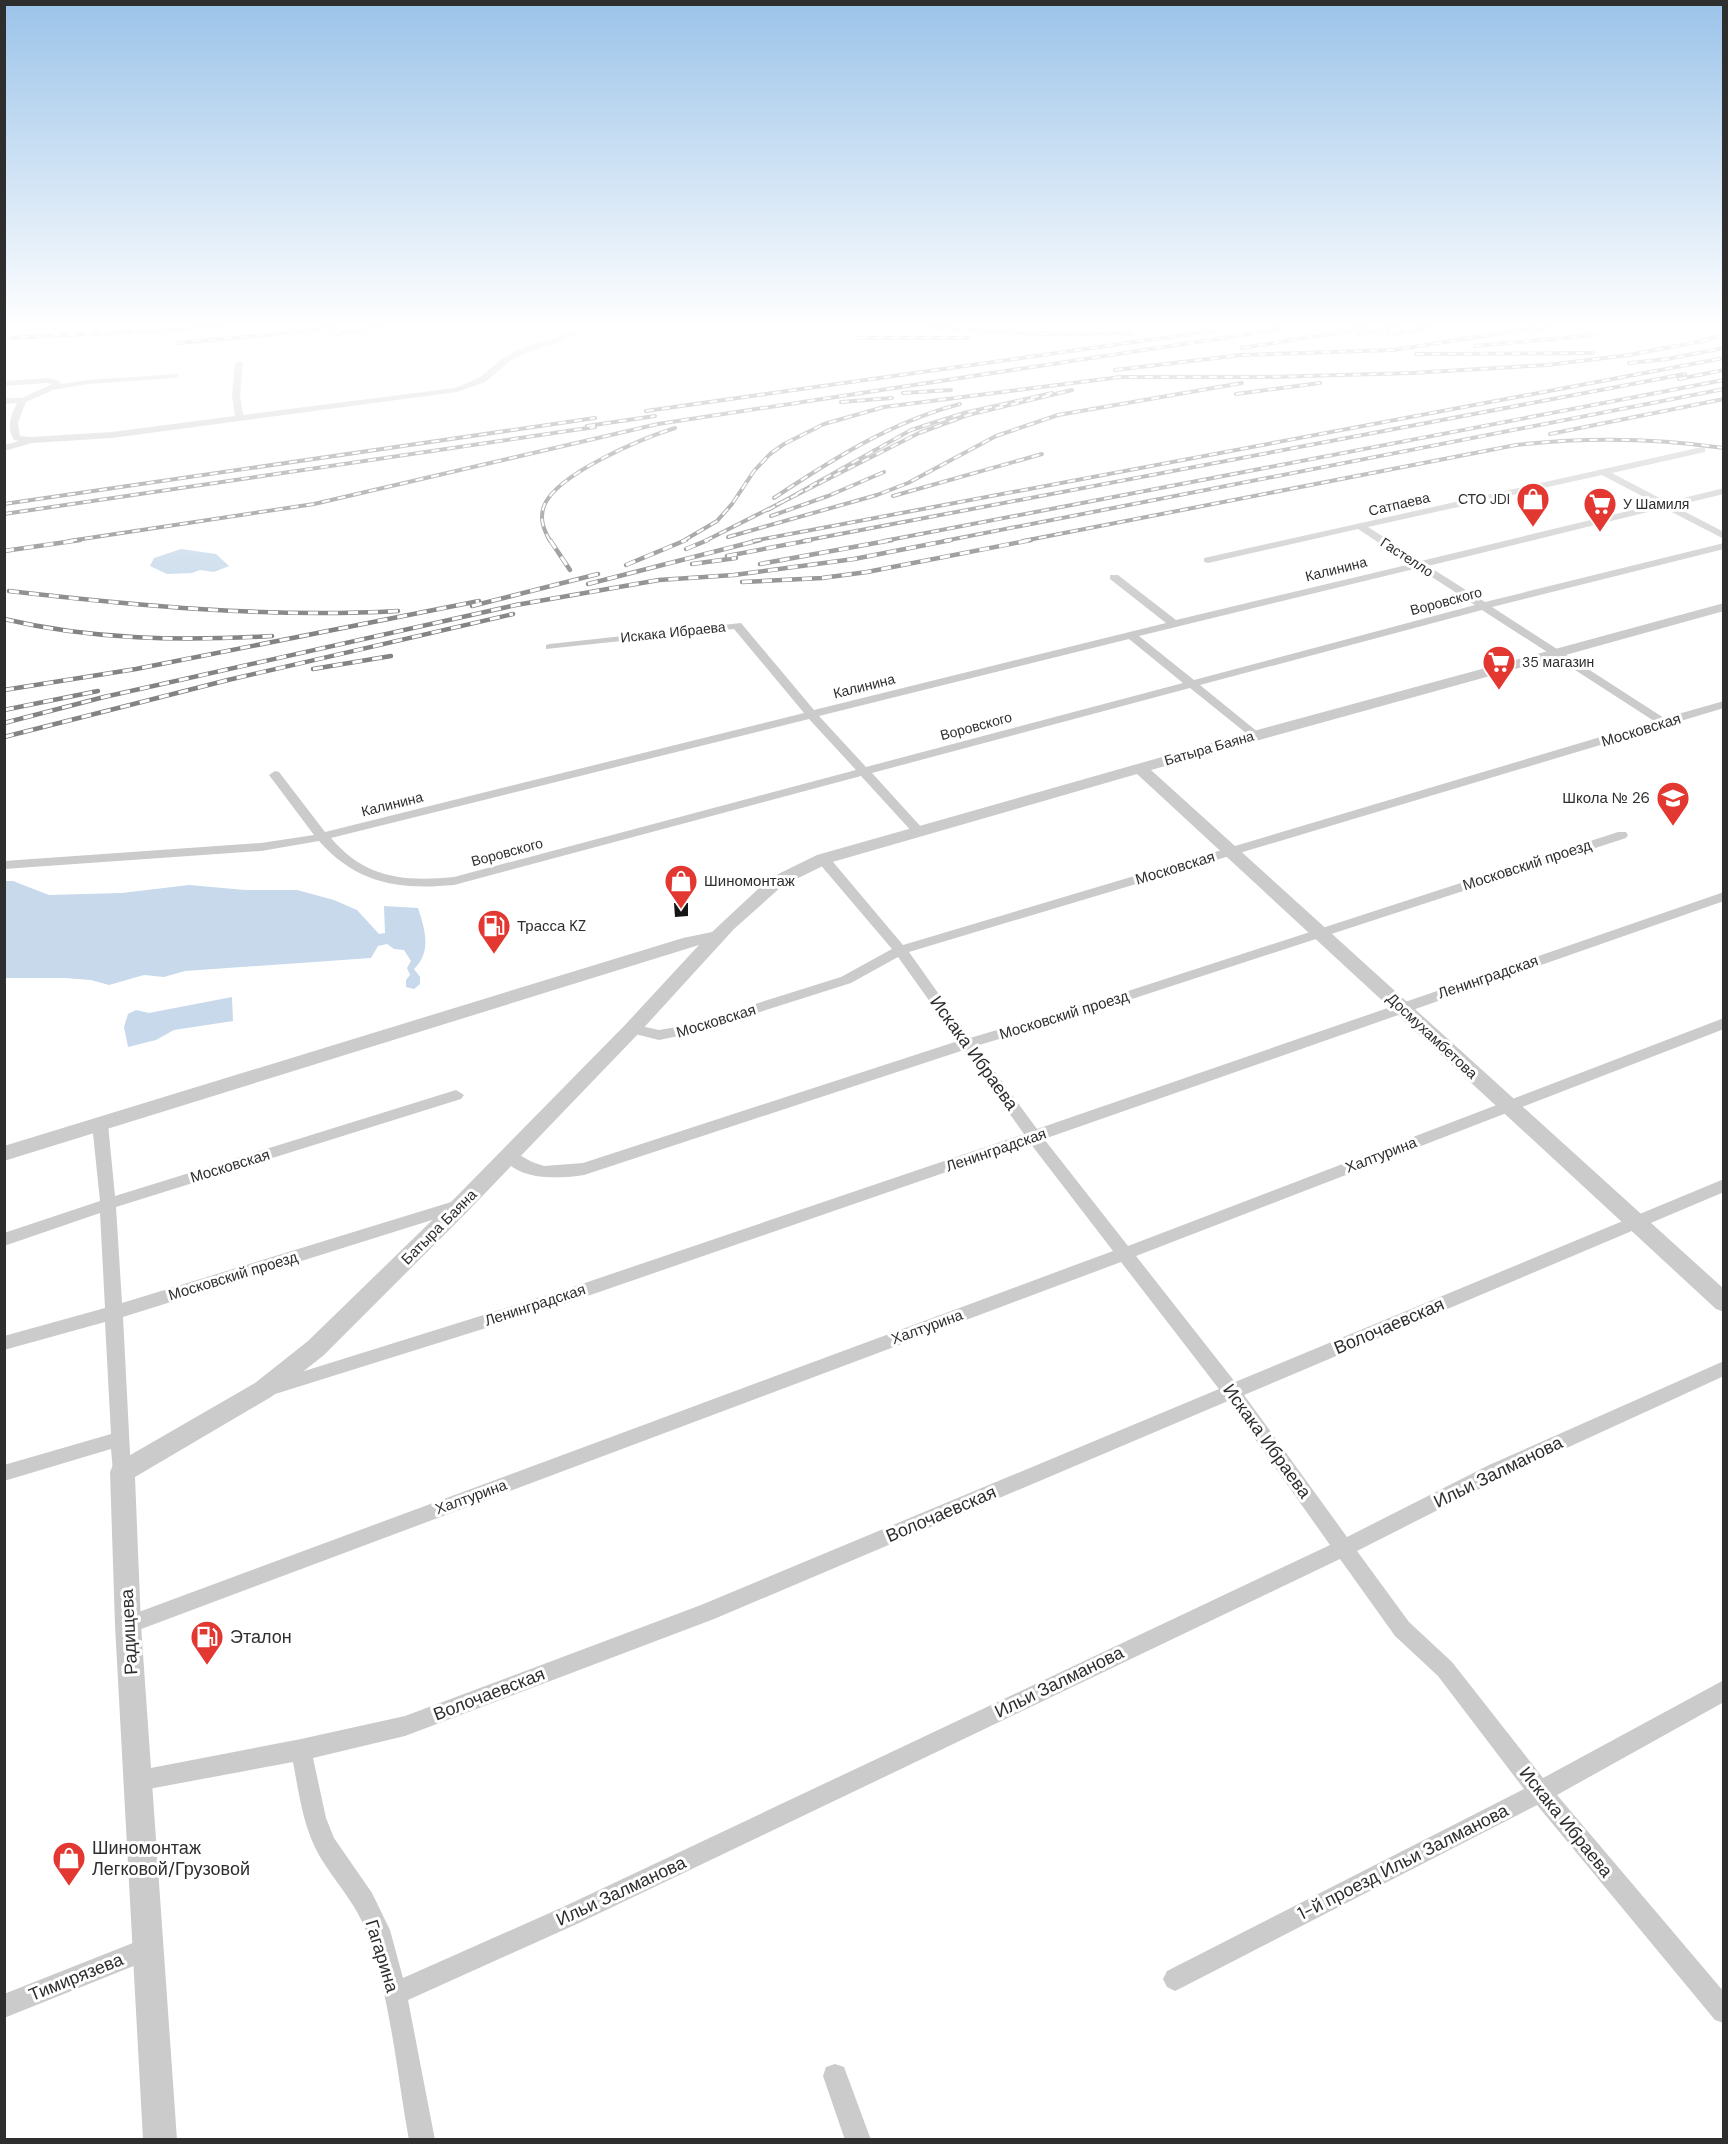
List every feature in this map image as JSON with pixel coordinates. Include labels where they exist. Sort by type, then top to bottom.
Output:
[{"type":"street","points":[[14,428],[17,438],[31,440],[112,435],[161,428]]},
{"type":"street","points":[[4,448],[31,440]]},
{"type":"street","name":"Сатпаева","points":[[1208,560],[1702,450]]},
{"type":"street","points":[[1603,472],[1724,536]]},
{"type":"street","name":"Калинина","points":[[4,865],[261,847],[324,837],[1174,624],[1724,491]]},
{"type":"street","name":"Гастелло","points":[[1361,527],[1664,723]]},
{"type":"street","name":"Воровского","points":[[275,775],[324,837],[348,863],[372,874],[418,884],[454,881],[1483,606],[1724,546]]},
{"type":"street","points":[[1113,577],[1174,624]]},
{"type":"street","name":"Батыра Баяна","points":[[122,1472],[263,1390],[316,1348],[461,1205],[632,1029],[717,936],[789,873],[823,859],[1255,735],[1724,608]]},
{"type":"street","name":"Искака Ибраева","points":[[550,646],[737,625],[812,715],[919,832]]},
{"type":"street","points":[[1131,635],[1255,735]]},
{"type":"street","name":"Московская","points":[[632,1029],[659,1035],[689,1030],[846,980],[900,950],[1724,704]]},
{"type":"street","name":"Досмухамбетова","points":[[1140,768],[1724,1302]]},
{"type":"street","name":"Московский проезд","points":[[509,1155],[519,1164],[532,1170],[551,1173],[584,1170],[966,1044],[1130,995],[1622,835]]},
{"type":"street","name":"Искака Ибраева","points":[[823,859],[900,950],[1034,1137],[1232,1391],[1402,1629],[1445,1669],[1540,1792],[1724,2011]]},
{"type":"street","name":"Ленинградская","points":[[263,1390],[570,1295],[1034,1137],[1400,1007],[1720,901]]},
{"type":"street","points":[[4,1154],[689,942],[717,936]]},
{"type":"street","name":"Халтурина","points":[[128,1625],[1126,1253],[1724,1023]]},
{"type":"street","name":"Московская","points":[[4,1240],[108,1204],[456,1095]]},
{"type":"street","name":"Радищева","points":[[100,1124],[108,1204],[128,1625],[160,2139]]},
{"type":"street","name":"Волочаевская","points":[[138,1780],[301,1750],[405,1726],[707,1612],[1724,1185]]},
{"type":"street","name":"Московский проезд","points":[[4,1343],[114,1313],[461,1205]]},
{"type":"street","name":"Ильи Залманова","points":[[395,1994],[571,1915],[1343,1547],[1496,1471],[1724,1368]]},
{"type":"street","points":[[4,1473],[120,1439]]},
{"type":"street","name":"1-й проезд Ильи Залманова","points":[[1175,1979],[1540,1792],[1724,1690]]},
{"type":"street","name":"Гагарина","points":[[301,1750],[315,1818],[326,1846],[364,1901],[378,1930],[395,1994],[422,2139]]},
{"type":"street","name":"Тимирязева","points":[[4,2006],[148,1949]]},
{"type":"street","points":[[835,2076],[858,2139]]},
{"type":"water","points":[[181,549],[216,554],[229,566],[214,572],[200,570],[192,573],[167,574],[150,566],[154,558]]},
{"type":"water","points":[[5,881],[13,881],[49,895],[122,893],[189,885],[245,890],[297,890],[334,900],[357,910],[379,934],[385,933],[384,906],[418,908],[425,940],[423,955],[414,969],[420,977],[420,984],[414,989],[406,987],[406,980],[410,975],[407,968],[411,961],[404,950],[394,949],[387,944],[378,946],[371,958],[185,971],[164,977],[144,975],[109,985],[91,980],[65,978],[5,978]]},
{"type":"water","points":[[232,997],[233,1021],[174,1030],[156,1040],[128,1047],[124,1027],[128,1014],[136,1010],[149,1013]]},
{"type":"building","name":"Шиномонтаж","points":[[674,903],[688,903],[688,916],[675,917]]},
{"type":"railway","points":[[4,504],[526,428]]},
{"type":"railway","points":[[4,514],[588,428]]},
{"type":"railway","points":[[69,541],[314,504],[641,428]]},
{"type":"railway","points":[[550,541],[543,524],[544,506],[552,494],[565,482],[602,459],[675,428]]},
{"type":"railway","points":[[683,541],[717,521],[732,504],[754,471],[770,454],[784,444],[816,428]]},
{"type":"railway","points":[[774,498],[818,469],[893,428]]},
{"type":"railway","points":[[783,502],[917,428]]},
{"type":"railway","points":[[783,502],[932,428]]},
{"type":"railway","points":[[728,537],[877,495],[908,483],[996,436],[1019,428]]},
{"type":"railway","points":[[753,541],[1352,428]]},
{"type":"railway","points":[[803,541],[1400,428]]},
{"type":"railway","points":[[884,541],[1473,428]]},
{"type":"railway","points":[[944,541],[1524,428]]},
{"type":"railway","points":[[1550,434],[1580,428]]},
{"type":"railway","points":[[1023,541],[1516,445],[1620,440],[1672,442],[1724,448]]},
{"type":"railway","points":[[893,496],[1042,454]]},
{"type":"railway","points":[[771,516],[828,496],[884,472]]},
{"type":"railway","points":[[705,541],[783,502]]},
{"type":"railway","points":[[768,510],[783,502]]},
{"type":"railway","points":[[4,551],[80,540]]},
{"type":"railway","points":[[550,540],[570,570]]},
{"type":"railway","points":[[626,565],[686,540]]},
{"type":"railway","points":[[686,549],[708,540]]},
{"type":"railway","points":[[588,584],[760,540]]},
{"type":"railway","points":[[727,556],[811,540]]},
{"type":"railway","points":[[760,564],[892,540]]},
{"type":"railway","points":[[4,723],[104,697],[516,605],[659,580],[734,575],[854,559],[951,540]]},
{"type":"railway","points":[[742,582],[822,578],[867,572],[1031,540]]},
{"type":"railway","points":[[692,564],[736,558]]},
{"type":"railway","points":[[472,606],[598,574]]},
{"type":"railway","points":[[9,591],[252,612],[398,611]]},
{"type":"railway","points":[[4,690],[136,669],[479,601]]},
{"type":"railway","points":[[4,737],[228,680],[513,614]]},
{"type":"railway","points":[[4,619],[104,635],[171,638],[272,636]]},
{"type":"railway","points":[[313,669],[391,656]]},
{"type":"railway","points":[[4,710],[98,691]]},
{"type":"place","name":"СТО JDI","points":[[1533,528]]},
{"type":"place","name":"У Шамиля","points":[[1600,533]]},
{"type":"place","name":"35 магазин","points":[[1499,691]]},
{"type":"place","name":"Школа № 26","points":[[1673,827]]},
{"type":"place","name":"Шиномонтаж","points":[[681,910]]},
{"type":"place","name":"Трасса KZ","points":[[494,955]]},
{"type":"place","name":"Эталон","points":[[207,1666]]},
{"type":"place","name":"Шиномонтаж Легковой/Грузовой","points":[[69,1887]]}]
